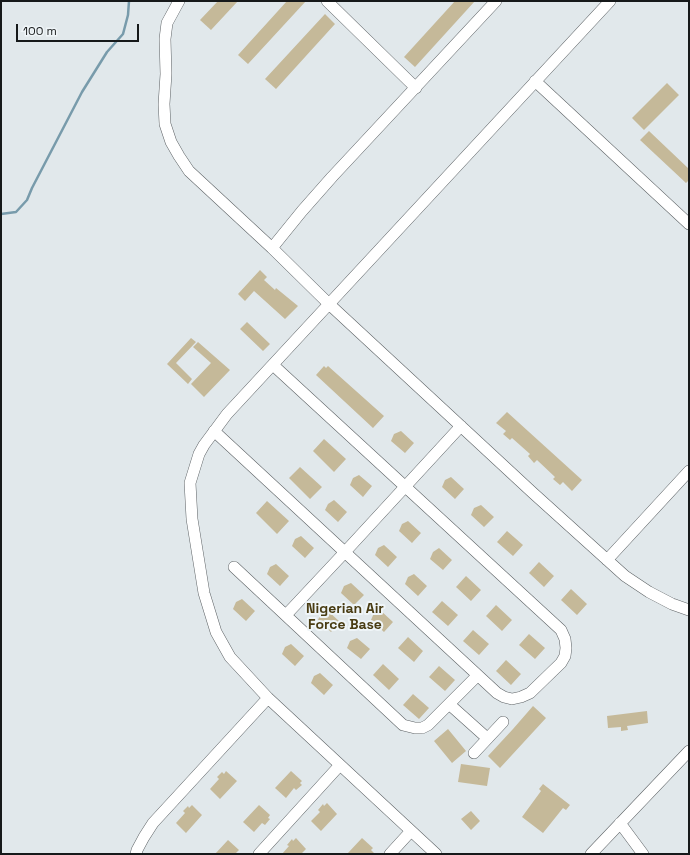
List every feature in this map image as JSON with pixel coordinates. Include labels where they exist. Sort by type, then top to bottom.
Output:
[{"type":"street","points":[[179,1],[167,23],[165,38],[165,124],[171,142],[178,156],[189,171],[209,188],[329,304],[624,576],[649,592],[672,604],[689,610]]},
{"type":"street","points":[[327,1],[416,88]]},
{"type":"street","points":[[272,248],[302,210],[496,1]]},
{"type":"street","points":[[436,854],[268,698],[230,657],[216,632],[204,593],[192,519],[190,483],[199,454],[226,414],[610,1]]},
{"type":"street","points":[[535,82],[689,224]]},
{"type":"street","points":[[214,431],[497,694],[512,699],[530,693],[561,663],[565,656],[566,648],[565,639],[561,630],[272,365]]},
{"type":"street","points":[[286,615],[461,426]]},
{"type":"street","points":[[607,560],[689,471]]},
{"type":"street","points":[[234,567],[403,725],[415,728],[428,726],[477,676]]},
{"type":"street","points":[[136,854],[153,823],[268,698]]},
{"type":"street","points":[[449,704],[487,738]]},
{"type":"street","points":[[474,753],[503,722]]},
{"type":"street","points":[[591,854],[689,751]]},
{"type":"street","points":[[258,854],[340,765]]},
{"type":"street","points":[[620,823],[643,854]]},
{"type":"street","points":[[390,854],[411,831]]},
{"type":"building","points":[[218,1],[238,1],[211,30],[200,20]]},
{"type":"building","points":[[287,1],[306,1],[248,64],[238,55]]},
{"type":"building","points":[[455,1],[475,1],[415,67],[404,57]]},
{"type":"building","points":[[325,14],[335,24],[276,89],[265,79]]},
{"type":"building","points":[[667,83],[679,95],[644,130],[632,118]]},
{"type":"building","points":[[649,131],[689,169],[689,180],[686,183],[640,140]]},
{"type":"building","points":[[260,270],[267,277],[264,280],[275,290],[276,288],[298,306],[285,319],[254,291],[245,301],[238,294]]},
{"type":"building","points":[[247,322],[270,344],[263,351],[240,329]]},
{"type":"building","points":[[191,338],[196,342],[176,363],[192,379],[188,384],[167,364]]},
{"type":"building","points":[[198,342],[230,370],[204,397],[191,384],[211,363],[193,347]]},
{"type":"building","points":[[324,366],[326,368],[328,366],[384,416],[373,428],[316,375]]},
{"type":"building","points":[[507,412],[582,480],[572,491],[563,482],[560,485],[553,479],[555,477],[537,460],[534,463],[528,456],[530,454],[512,438],[510,440],[503,434],[506,431],[496,423]]},
{"type":"building","points":[[401,431],[414,443],[405,453],[391,441],[394,434]]},
{"type":"building","points":[[324,439],[346,459],[334,472],[313,451]]},
{"type":"building","points":[[300,467],[322,487],[310,499],[289,478]]},
{"type":"building","points":[[359,475],[372,486],[363,497],[350,485],[353,478]]},
{"type":"building","points":[[451,477],[464,489],[455,499],[442,487],[445,480]]},
{"type":"building","points":[[334,500],[347,512],[338,522],[325,510],[328,504]]},
{"type":"building","points":[[267,501],[289,521],[277,534],[256,513]]},
{"type":"building","points":[[481,505],[494,517],[484,527],[471,515],[474,508]]},
{"type":"building","points":[[408,521],[421,533],[412,543],[399,531],[402,524]]},
{"type":"building","points":[[507,531],[523,545],[513,556],[497,542]]},
{"type":"building","points":[[301,536],[314,548],[305,558],[292,546],[295,539]]},
{"type":"building","points":[[384,545],[397,557],[388,567],[375,555],[378,548]]},
{"type":"building","points":[[439,548],[452,560],[443,570],[430,559],[433,552]]},
{"type":"building","points":[[539,562],[554,576],[544,587],[529,573]]},
{"type":"building","points":[[276,564],[289,576],[280,586],[267,574],[270,567]]},
{"type":"building","points":[[414,574],[427,586],[418,596],[405,584],[408,577]]},
{"type":"building","points":[[466,576],[481,590],[471,601],[456,587]]},
{"type":"building","points":[[351,583],[364,595],[354,605],[341,593],[344,586]]},
{"type":"building","points":[[571,589],[587,604],[577,615],[561,600]]},
{"type":"building","points":[[242,599],[255,611],[246,621],[233,609],[236,602]]},
{"type":"building","points":[[442,601],[458,615],[448,626],[432,612]]},
{"type":"building","points":[[496,605],[512,620],[502,631],[486,616]]},
{"type":"building","points":[[327,610],[340,622],[331,632],[318,620],[321,613]]},
{"type":"building","points":[[380,610],[393,622],[384,632],[371,620],[374,613]]},
{"type":"building","points":[[473,630],[489,644],[479,655],[463,641]]},
{"type":"building","points":[[529,634],[545,648],[535,659],[519,645]]},
{"type":"building","points":[[408,637],[423,651],[414,662],[398,648]]},
{"type":"building","points":[[357,638],[370,649],[361,659],[347,648],[350,641]]},
{"type":"building","points":[[291,644],[304,656],[295,666],[282,654],[285,647]]},
{"type":"building","points":[[506,660],[521,674],[511,685],[496,671]]},
{"type":"building","points":[[383,664],[399,679],[389,690],[373,675]]},
{"type":"building","points":[[439,666],[455,680],[445,691],[429,677]]},
{"type":"building","points":[[320,673],[333,685],[324,695],[311,683],[314,676]]},
{"type":"building","points":[[413,694],[429,708],[419,719],[403,705]]},
{"type":"building","points":[[533,706],[546,718],[500,768],[488,756]]},
{"type":"building","points":[[647,711],[648,723],[627,726],[628,730],[621,731],[621,727],[608,728],[607,716]]},
{"type":"building","points":[[448,729],[466,751],[452,763],[434,741]]},
{"type":"building","points":[[461,764],[490,768],[487,786],[458,782]]},
{"type":"building","points":[[226,771],[237,781],[220,799],[210,789],[219,779],[217,777],[222,772],[224,774]]},
{"type":"building","points":[[291,771],[302,781],[300,783],[302,785],[296,790],[294,788],[286,798],[275,788]]},
{"type":"building","points":[[543,784],[570,805],[566,810],[563,808],[543,833],[522,817],[541,791],[539,789]]},
{"type":"building","points":[[327,803],[337,814],[321,831],[311,821],[320,812],[318,810],[323,804],[324,806]]},
{"type":"building","points":[[192,805],[202,815],[186,833],[176,823],[185,813],[183,811],[188,806],[189,808]]},
{"type":"building","points":[[259,805],[270,815],[268,818],[270,819],[265,825],[262,823],[254,832],[243,822]]},
{"type":"building","points":[[471,811],[480,821],[471,830],[461,819]]},
{"type":"building","points":[[296,838],[306,849],[301,854],[282,854],[289,846],[287,845],[292,839],[293,841]]},
{"type":"building","points":[[362,838],[373,848],[371,850],[375,854],[347,854]]},
{"type":"building","points":[[228,840],[239,850],[235,854],[215,854]]},
{"type":"waterway","points":[[1,214],[16,212],[27,200],[82,92],[107,52],[123,34],[128,15],[129,1]]},
{"type":"district","name":"Nigerian Air Force Base","points":[[345,618]]}]
